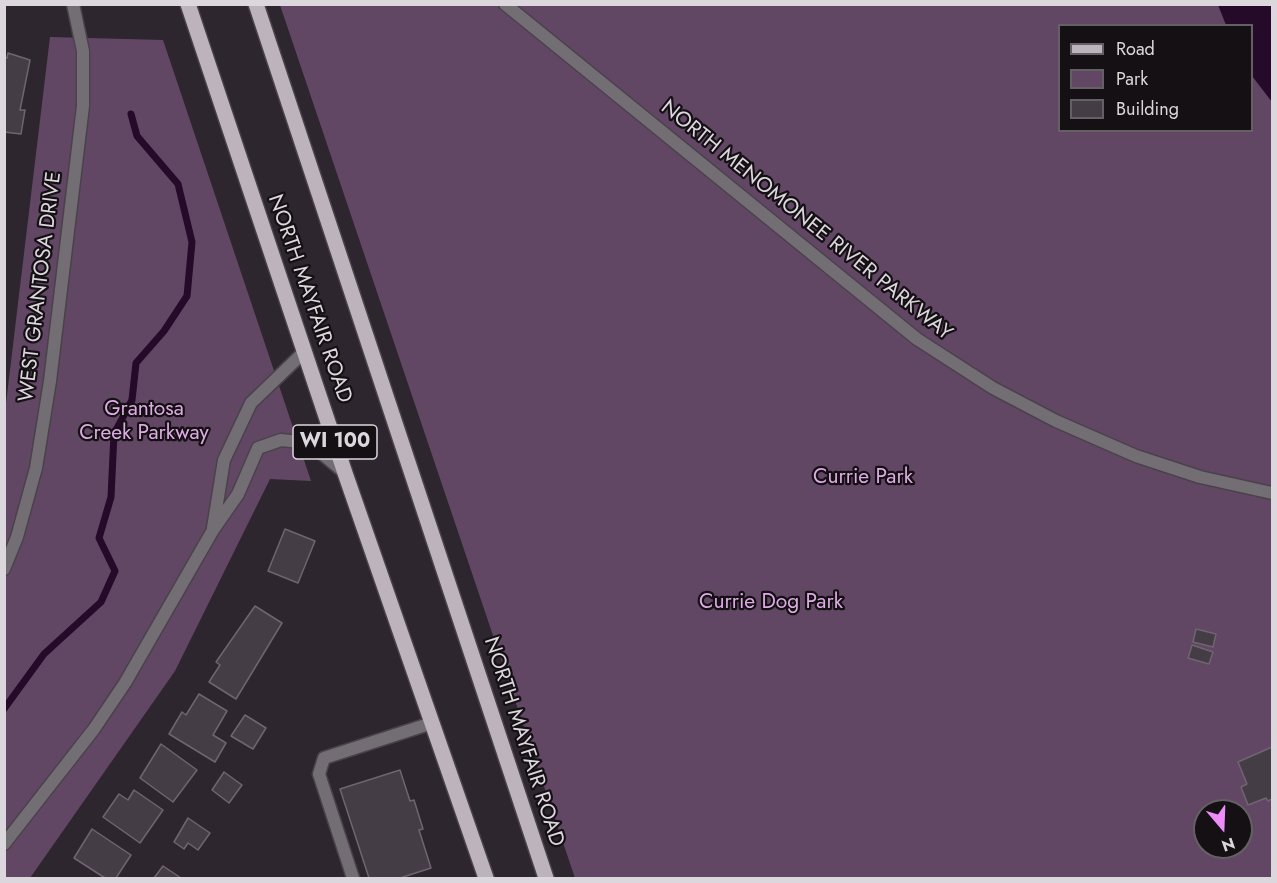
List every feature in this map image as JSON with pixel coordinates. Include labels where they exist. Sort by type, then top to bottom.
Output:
[{"type":"main road","name":"NORTH MAYFAIR ROAD","points":[[188,4],[345,473],[486,879]]},
{"type":"main road","name":"NORTH MAYFAIR ROAD","points":[[256,4],[546,879]]},
{"type":"street","name":"WEST GRANTOSA DRIVE","points":[[4,569],[17,537],[36,468],[50,381],[82,106],[83,51],[73,4]]},
{"type":"street","name":"NORTH MENOMONEE RIVER PARKWAY","points":[[505,4],[917,339],[993,388],[1056,421],[1136,456],[1200,477],[1272,493]]},
{"type":"street","points":[[213,530],[224,460],[251,403],[304,352]]},
{"type":"street","points":[[4,844],[94,729],[125,683],[213,530],[238,494],[258,448],[281,440],[309,443],[345,473]]},
{"type":"street","points":[[353,879],[319,774],[324,758],[432,723]]},
{"type":"green space","name":"Currie Park","points":[[280,5],[1272,5],[1272,878],[575,878]]},
{"type":"green space","name":"Grantosa Creek Parkway","points":[[50,37],[163,40],[311,481],[270,479],[175,671],[30,878],[5,878],[4,420]]},
{"type":"shaded area","points":[[1218,5],[1272,5],[1272,102],[1253,77],[1253,24],[1226,24]]},
{"type":"building","points":[[8,53],[30,60],[20,110],[25,110],[21,134],[4,132],[4,58],[7,58]]},
{"type":"building","points":[[285,529],[315,541],[298,583],[268,571]]},
{"type":"building","points":[[255,606],[282,623],[236,699],[209,682],[220,665],[216,662]]},
{"type":"building","points":[[1196,629],[1216,634],[1213,647],[1193,642]]},
{"type":"building","points":[[1192,645],[1213,652],[1209,664],[1188,658]]},
{"type":"building","points":[[199,694],[227,711],[213,735],[226,743],[215,762],[169,734],[182,712],[186,715]]},
{"type":"building","points":[[245,715],[266,728],[253,749],[231,736]]},
{"type":"building","points":[[161,744],[197,770],[173,802],[140,778]]},
{"type":"building","points":[[1272,747],[1272,799],[1268,801],[1266,798],[1253,803],[1253,799],[1246,799],[1241,787],[1247,784],[1238,762]]},
{"type":"building","points":[[400,770],[410,801],[414,800],[423,829],[419,830],[431,868],[400,878],[369,878],[340,789]]},
{"type":"building","points":[[224,772],[242,785],[229,803],[212,790]]},
{"type":"building","points":[[134,790],[163,810],[140,843],[103,817],[119,794],[128,800]]},
{"type":"building","points":[[188,818],[210,833],[198,850],[188,843],[184,849],[174,842]]},
{"type":"building","points":[[92,829],[131,855],[116,878],[105,878],[74,858]]},
{"type":"building","points":[[163,866],[181,878],[154,878]]},
{"type":"waterway","points":[[4,709],[44,654],[101,602],[115,571],[99,538],[111,497],[114,434],[132,400],[136,363],[164,331],[187,296],[192,242],[178,184],[137,136],[131,114]]},
{"type":"park label","name":"Currie Dog Park","points":[[771,603]]}]
